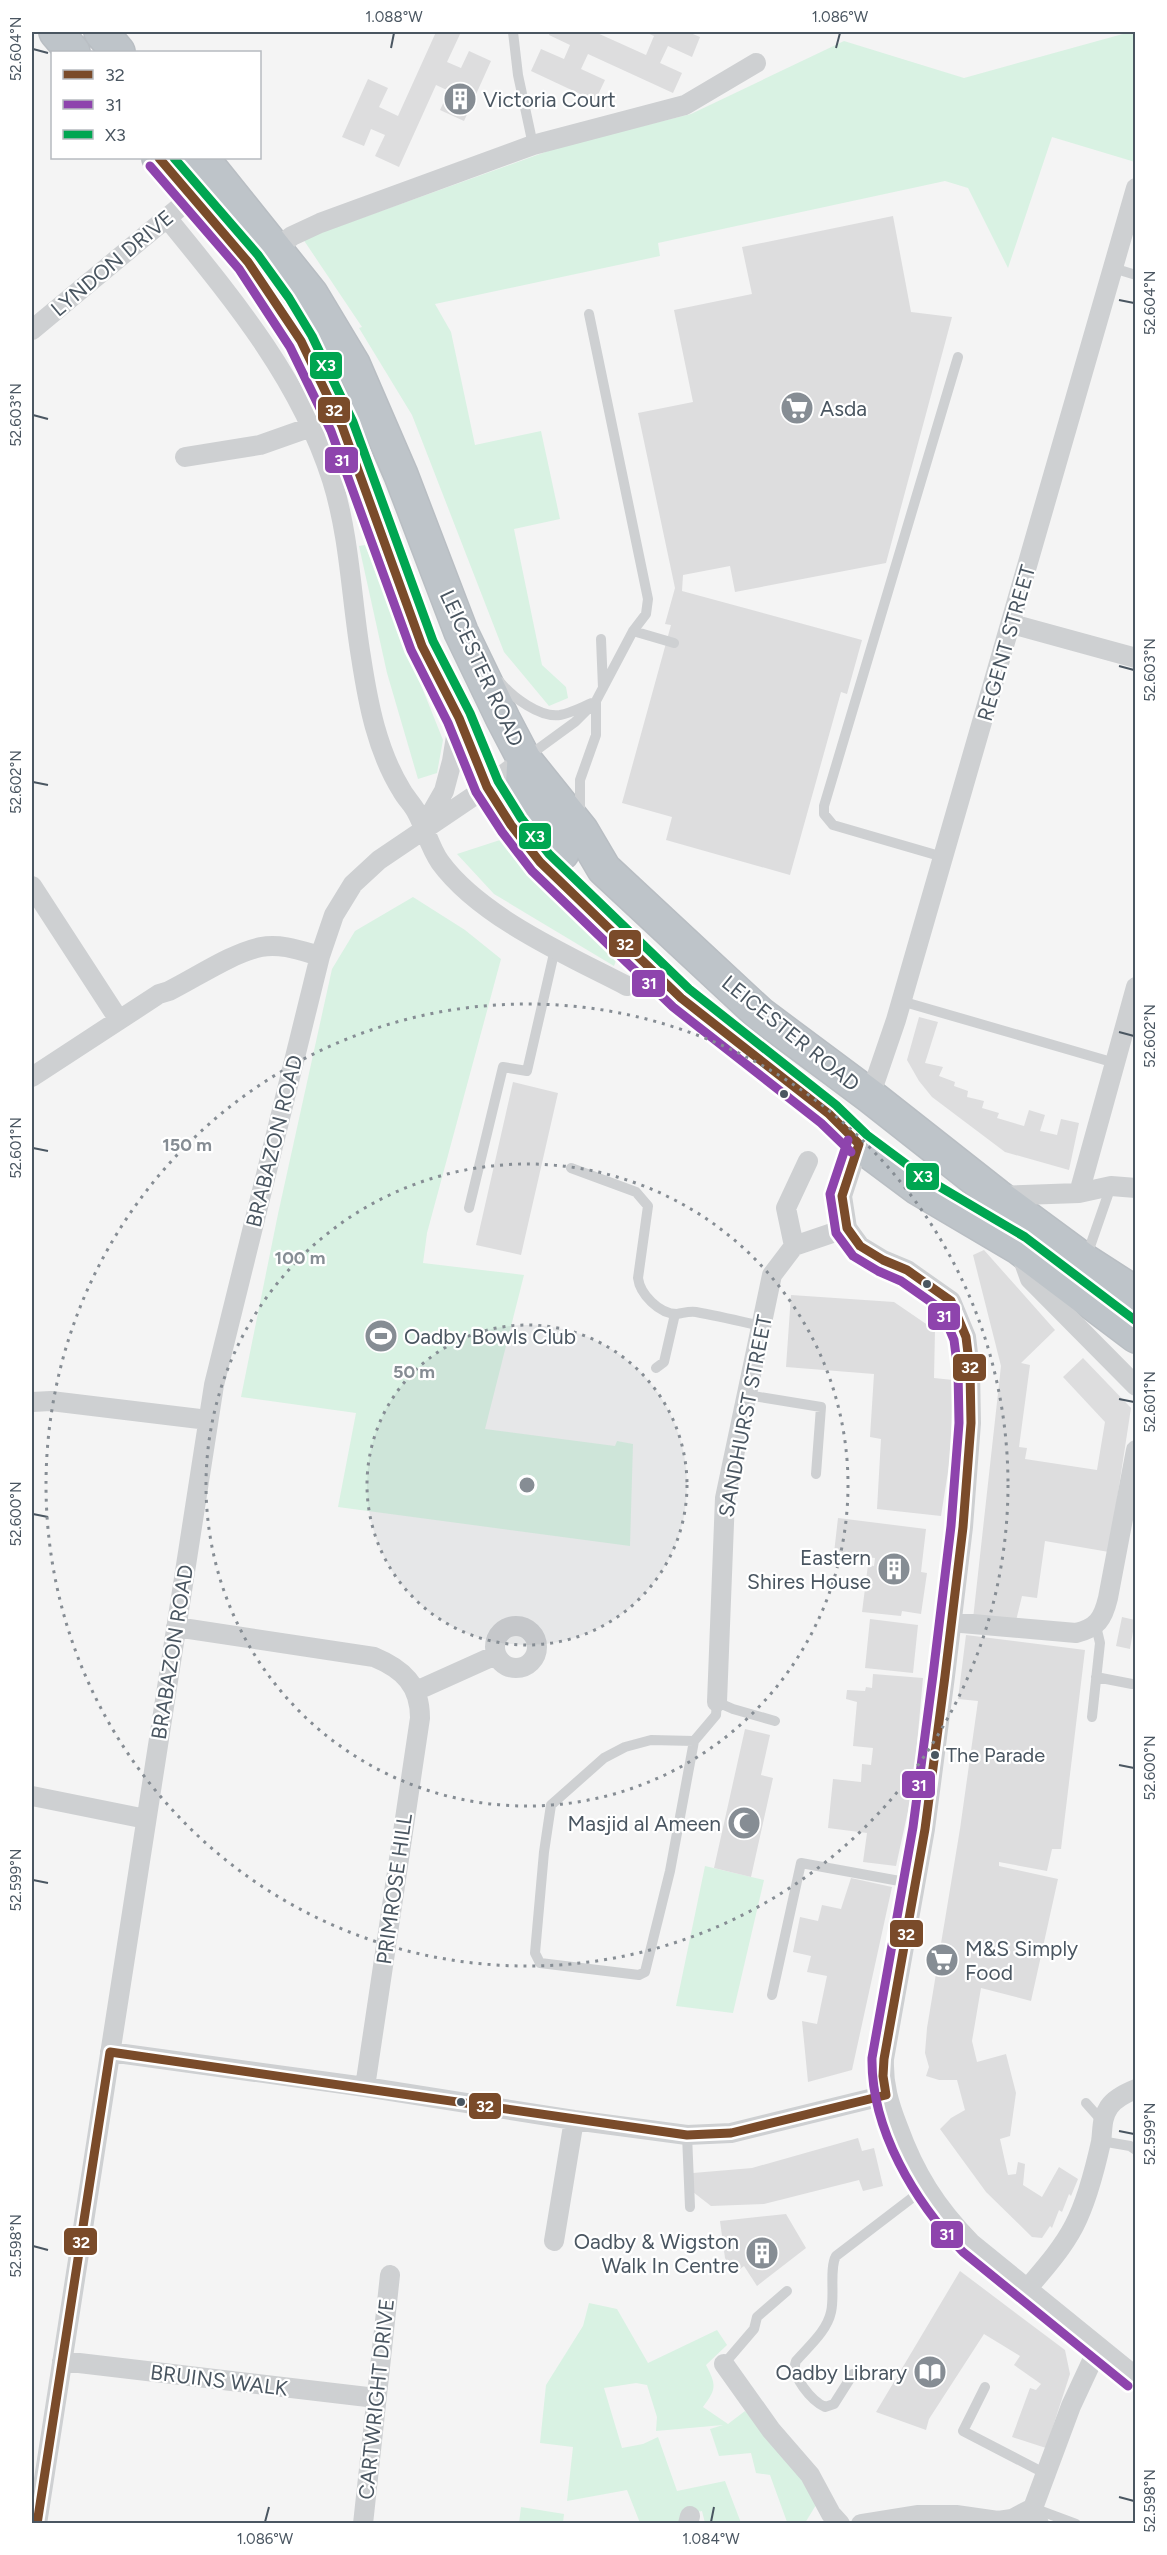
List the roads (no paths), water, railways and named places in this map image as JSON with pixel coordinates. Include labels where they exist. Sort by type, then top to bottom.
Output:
[{"type":"highway","points":[[56,32],[72,51]]},
{"type":"highway","points":[[101,32],[117,51]]},
{"type":"highway","name":"LEICESTER ROAD","points":[[160,159],[254,269],[301,341],[342,426],[422,646],[459,718],[487,787],[511,825],[540,862],[681,998],[829,1114],[859,1144],[918,1188],[1018,1247],[1136,1336]]},
{"type":"highway","name":"LEICESTER ROAD","points":[[203,159],[311,294],[353,364],[401,475],[461,632],[524,759],[581,830],[604,869],[760,1014],[870,1096],[997,1196],[1085,1261],[1136,1294]]},
{"type":"highway","points":[[401,475],[436,634],[485,729],[496,758],[487,787]]},
{"type":"highway","points":[[524,759],[522,791],[532,814],[582,880],[681,998]]},
{"type":"highway","points":[[604,869],[651,938],[694,986],[750,1031],[825,1082],[850,1106],[859,1144]]},
{"type":"highway","points":[[859,1144],[870,1096]]},
{"type":"highway","points":[[870,1096],[881,1134],[1009,1223],[1018,1247]]},
{"type":"street","points":[[275,249],[292,236],[320,223],[532,145],[686,105],[756,63]]},
{"type":"street","name":"REGENT STREET","points":[[870,1096],[901,1001],[1012,624],[1136,188]]},
{"type":"street","name":"LYNDON DRIVE","points":[[32,330],[192,197]]},
{"type":"street","points":[[167,218],[277,361],[311,427],[332,479],[346,530],[360,653],[370,712],[386,761],[416,811],[440,862],[466,890],[517,927],[627,987]]},
{"type":"street","points":[[185,457],[260,445],[311,427]]},
{"type":"street","points":[[1012,624],[1136,658]]},
{"type":"street","name":"BRABAZON ROAD","points":[[423,828],[444,791],[459,718]]},
{"type":"street","name":"BRABAZON ROAD","points":[[37,2523],[214,1385],[320,956],[334,915],[353,884],[379,860],[423,828],[487,787],[524,759]]},
{"type":"street","points":[[32,886],[119,1020]]},
{"type":"street","points":[[32,1077],[159,994],[242,954],[262,947],[282,947],[320,956]]},
{"type":"street","points":[[1079,1193],[1136,987]]},
{"type":"street","points":[[859,1144],[842,1196],[847,1228],[860,1246],[883,1260],[907,1270],[951,1301],[966,1337],[971,1423],[963,1527],[940,1717],[916,1884],[884,2059],[883,2076],[886,2095],[910,2162],[953,2224],[971,2243],[1136,2377]]},
{"type":"street","points":[[808,1161],[786,1208],[794,1246],[847,1228]]},
{"type":"street","points":[[997,1196],[1079,1193],[1111,1186],[1136,1188]]},
{"type":"street","name":"SANDHURST STREET","points":[[717,1702],[725,1498],[772,1275],[794,1246]]},
{"type":"street","points":[[1018,1247],[1030,1280],[1136,1386]]},
{"type":"street","points":[[32,1402],[51,1401],[208,1420]]},
{"type":"street","points":[[950,1622],[1076,1633],[1098,1623],[1108,1598],[1136,1450]]},
{"type":"street","points":[[176,1627],[374,1657],[393,1665],[406,1676],[416,1691],[496,1655]]},
{"type":"street","name":"PRIMROSE HILL","points":[[365,2087],[420,1718],[416,1691]]},
{"type":"street","points":[[32,1796],[146,1819]]},
{"type":"street","points":[[110,2052],[687,2135],[731,2133],[886,2095]]},
{"type":"street","points":[[1027,2289],[1051,2261],[1074,2225],[1087,2193],[1101,2141],[1102,2121],[1110,2105],[1124,2094],[1136,2089]]},
{"type":"street","points":[[554,2241],[574,2120]]},
{"type":"street","name":"CARTWRIGHT DRIVE","points":[[363,2523],[390,2275]]},
{"type":"street","points":[[861,2523],[917,2515],[956,2515],[998,2521],[1036,2516],[1046,2474],[1071,2406],[1098,2348]]},
{"type":"street","name":"BRUINS WALK","points":[[62,2361],[376,2398]]},
{"type":"street","points":[[724,2364],[771,2430],[810,2475],[831,2514],[840,2523]]},
{"type":"lane","points":[[513,32],[518,75],[532,145]]},
{"type":"lane","points":[[1113,268],[1136,275]]},
{"type":"lane","points":[[524,759],[575,722],[596,701],[633,632],[646,614],[648,599],[589,315]]},
{"type":"lane","points":[[943,857],[833,825],[824,814],[824,806],[958,357]]},
{"type":"lane","points":[[461,632],[510,695],[532,708],[559,715],[596,701]]},
{"type":"lane","points":[[633,632],[674,643]]},
{"type":"lane","points":[[601,639],[603,691]]},
{"type":"lane","points":[[581,830],[580,780],[596,735],[596,701]]},
{"type":"lane","points":[[469,1208],[502,1067],[527,1071],[555,949]]},
{"type":"lane","points":[[901,1001],[1115,1063]]},
{"type":"lane","points":[[571,1168],[636,1192],[644,1198],[648,1206],[639,1285],[650,1300],[662,1310],[675,1314],[692,1311],[761,1326]]},
{"type":"lane","points":[[1085,1261],[1096,1235],[1111,1186]]},
{"type":"lane","points":[[656,1368],[664,1362],[675,1314]]},
{"type":"lane","points":[[747,1395],[821,1407],[816,1474]]},
{"type":"lane","points":[[1092,1717],[1100,1643],[1098,1623]]},
{"type":"lane","points":[[1096,1677],[1132,1684]]},
{"type":"lane","points":[[694,1741],[651,1740],[625,1747],[604,1758],[551,1805],[544,1852],[535,1953],[540,1963],[639,1975],[645,1972],[670,1871],[694,1741],[716,1715],[717,1702],[775,1721]]},
{"type":"lane","points":[[772,1995],[801,1863],[916,1884]]},
{"type":"lane","points":[[1086,2103],[1102,2121]]},
{"type":"lane","points":[[687,2135],[690,2207]]},
{"type":"lane","points":[[1101,2141],[1130,2146],[1136,2150]]},
{"type":"lane","points":[[853,2374],[834,2404],[825,2407],[817,2403],[796,2374],[794,2367],[796,2361],[827,2325],[832,2310],[834,2275],[832,2263],[836,2256],[926,2188]]},
{"type":"lane","points":[[724,2364],[754,2329],[757,2317],[787,2291]]},
{"type":"lane","points":[[985,2387],[963,2432],[1046,2474]]},
{"type":"lane","points":[[1036,2516],[1076,2523]]},
{"type":"place","name":"Victoria Court","points":[[460,99]]},
{"type":"place","name":"Asda","points":[[797,408]]},
{"type":"place","name":"Oadby Bowls Club","points":[[381,1336]]},
{"type":"place","name":"Eastern Shires House","points":[[894,1569]]},
{"type":"place","name":"The Parade","points":[[935,1755]]},
{"type":"place","name":"Masjid al Ameen","points":[[744,1823]]},
{"type":"place","name":"M&S Simply Food","points":[[942,1960]]},
{"type":"place","name":"Oadby & Wigston Walk In Centre","points":[[762,2253]]},
{"type":"place","name":"Oadby Library","points":[[930,2372]]}]
